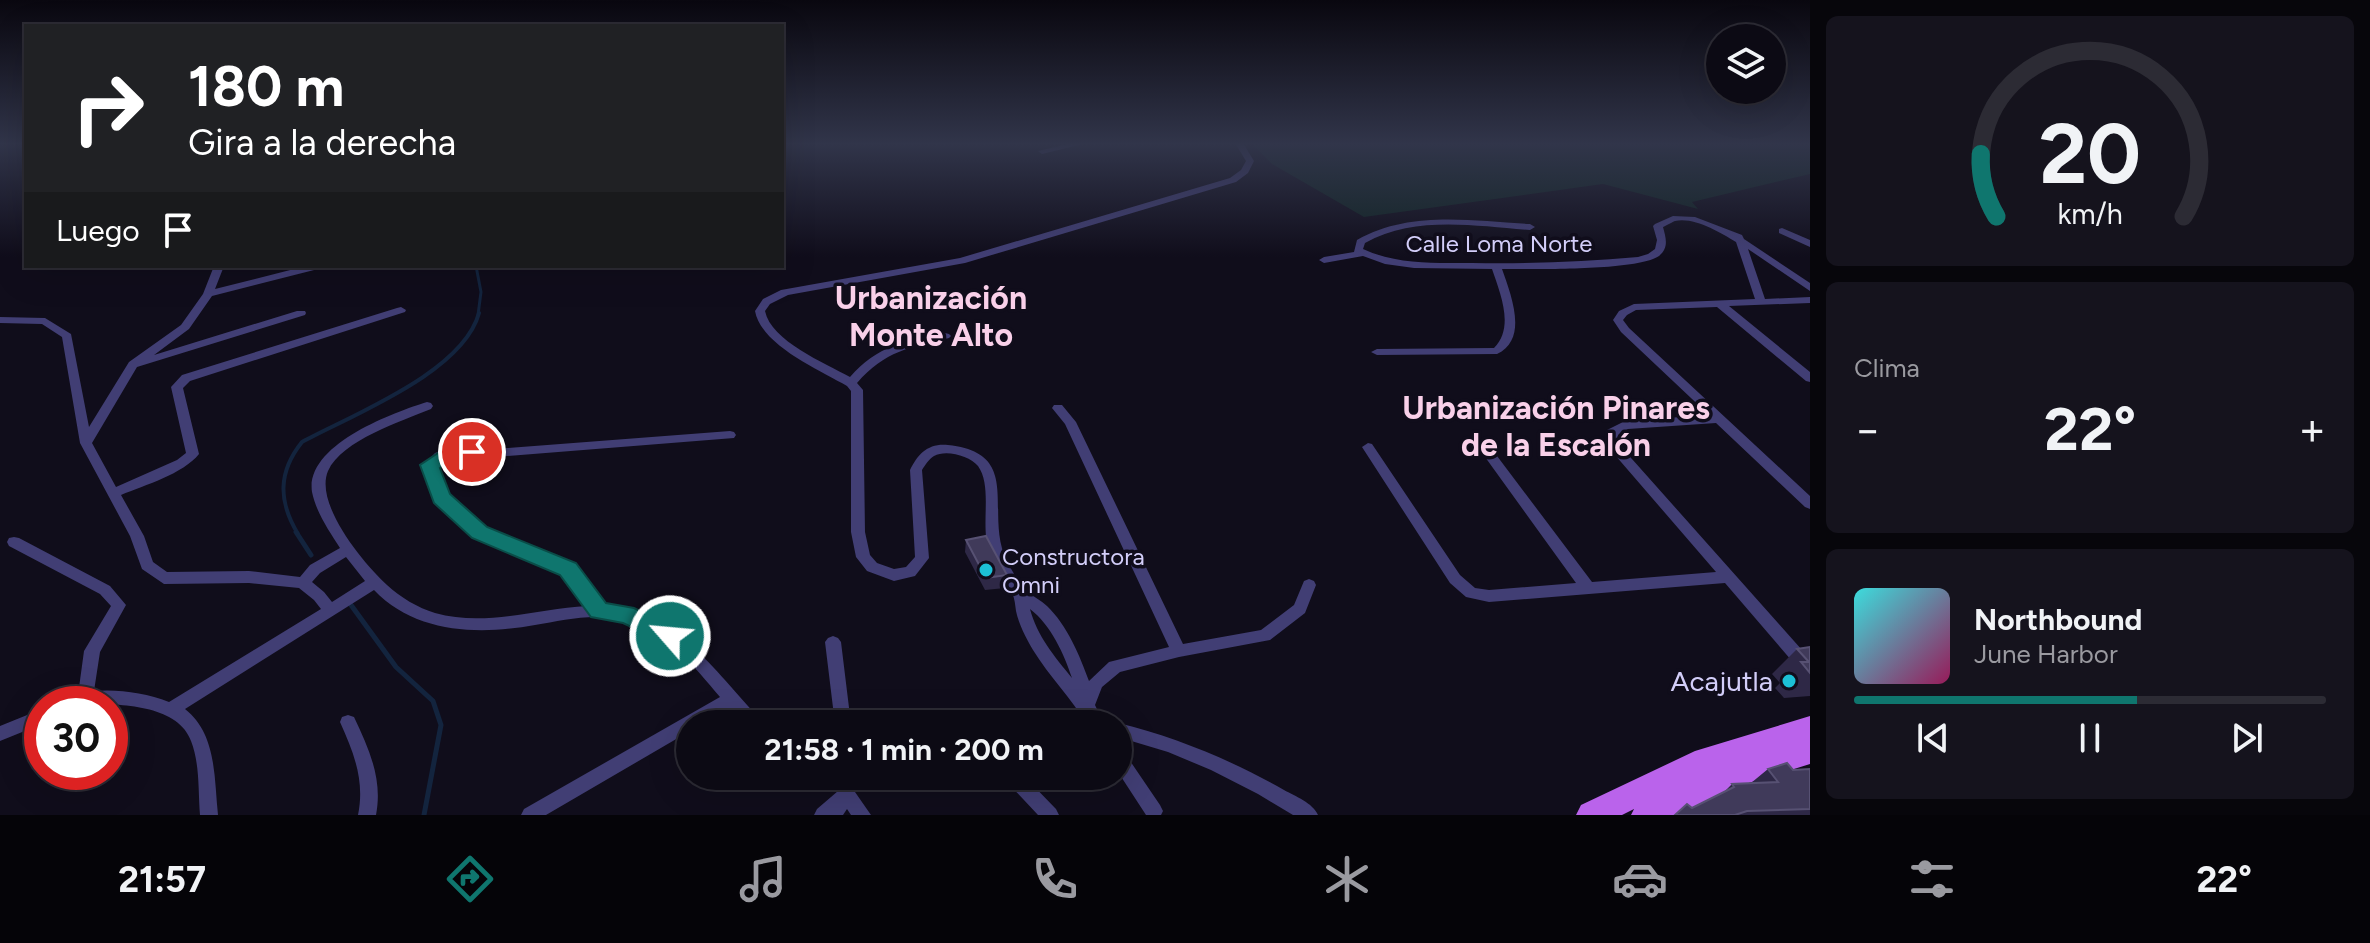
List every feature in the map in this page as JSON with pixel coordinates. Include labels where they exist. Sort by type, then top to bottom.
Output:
[{"type":"main road","points":[[1591,815],[1705,760],[1810,728]]},
{"type":"main road","points":[[1646,815],[1734,774],[1810,751]]},
{"type":"street","points":[[1089,710],[1058,675],[1022,614],[1021,594],[992,546],[993,482],[980,459],[941,449],[930,452],[916,470],[922,558],[918,566],[910,572],[894,575],[872,567],[863,557],[858,532],[858,400],[851,383],[776,339],[761,320],[760,311],[765,302],[785,292],[961,261],[1230,181]]},
{"type":"street","name":"Calle Loma Norte","points":[[1530,227],[1408,225],[1369,235],[1360,242],[1358,250],[1390,263],[1532,268],[1653,257],[1662,250],[1664,242],[1658,226],[1670,220],[1696,222],[1739,237]]},
{"type":"street","points":[[1782,231],[1810,244]]},
{"type":"street","points":[[1739,237],[1810,288]]},
{"type":"street","points":[[1739,237],[1761,301]]},
{"type":"street","points":[[1324,260],[1363,253]]},
{"type":"street","points":[[1377,352],[1483,353],[1497,351],[1506,345],[1510,337],[1508,311],[1496,266]]},
{"type":"street","points":[[86,443],[133,365],[185,327],[208,294],[218,268]]},
{"type":"street","points":[[208,294],[310,268]]},
{"type":"street","points":[[1810,300],[1634,307],[1618,320],[1716,419],[1810,504]]},
{"type":"street","points":[[1720,304],[1810,378]]},
{"type":"street","points":[[114,493],[182,463],[193,454],[177,387],[186,378],[401,310]]},
{"type":"street","points":[[133,365],[301,313]]},
{"type":"street","points":[[0,320],[45,321],[67,336],[86,443],[137,536],[147,565],[164,578],[249,577],[303,583],[330,610]]},
{"type":"street","points":[[851,383],[876,357],[897,345],[945,336]]},
{"type":"street","points":[[427,406],[340,448],[326,460],[318,478],[318,498],[374,583],[402,604],[442,623],[495,627],[599,611],[626,614],[670,636],[741,710]]},
{"type":"street","points":[[1058,408],[1070,422],[1179,651]]},
{"type":"street","points":[[1716,419],[1625,425],[1611,433],[1619,452],[1810,670]]},
{"type":"street","points":[[599,611],[568,569],[480,533],[441,498],[430,465],[450,451],[495,453],[730,435]]},
{"type":"street","points":[[1368,447],[1455,579],[1471,593],[1489,596],[1729,577]]},
{"type":"street","points":[[1484,447],[1587,587]]},
{"type":"street","points":[[14,542],[105,590],[119,605],[92,651],[82,686]]},
{"type":"street","points":[[303,583],[315,569],[349,549]]},
{"type":"street","points":[[173,708],[374,583]]},
{"type":"street","points":[[1087,706],[1096,683],[1115,667],[1179,651],[1265,636],[1300,609],[1309,585]]},
{"type":"street","points":[[833,642],[841,710]]},
{"type":"street","points":[[128,699],[157,702],[173,708],[193,724],[202,751],[209,815]]},
{"type":"street","points":[[530,815],[730,699]]},
{"type":"street","points":[[348,722],[366,761],[371,799],[367,815]]},
{"type":"street","points":[[0,734],[24,724]]},
{"type":"street","points":[[1132,733],[1151,737],[1232,772],[1276,793],[1309,815]]},
{"type":"street","points":[[1132,778],[1154,811]]},
{"type":"street","points":[[833,815],[846,790]]},
{"type":"street","points":[[1026,790],[1050,815]]},
{"type":"street","points":[[823,815],[846,795]]},
{"type":"street","points":[[846,795],[862,815]]},
{"type":"green space","points":[[1302,181],[1780,181],[1692,202],[1698,209],[1603,184],[1364,217]]},
{"type":"building","points":[[986,536],[1007,575],[986,578],[966,540]]},
{"type":"building","points":[[1810,647],[1810,673],[1801,662],[1809,662],[1797,649]]},
{"type":"building","points":[[1787,763],[1793,770],[1810,769],[1810,809],[1747,811],[1735,815],[1675,815],[1687,804],[1692,808],[1734,787],[1732,784],[1778,782],[1768,769]]},
{"type":"waterway","points":[[476,268],[481,292],[478,315]]},
{"type":"waterway","points":[[298,534],[287,510],[284,487],[288,464],[302,442],[377,404],[430,372],[452,354],[469,334],[479,313]]},
{"type":"waterway","points":[[296,532],[311,555]]},
{"type":"waterway","points":[[351,605],[396,667],[433,701],[441,725],[424,815]]},
{"type":"place","name":"Constructora Omni","points":[[986,570]]},
{"type":"place","name":"Acajutla","points":[[1789,681]]},
{"type":"district","name":"Urbanización Monte Alto","points":[[931,316]]},
{"type":"district","name":"Urbanización Pinares de la Escalón","points":[[1556,426]]},
{"type":"route","points":[[472,452],[450,451],[430,465],[441,498],[480,533],[568,569],[599,611],[626,614],[670,636]]}]
